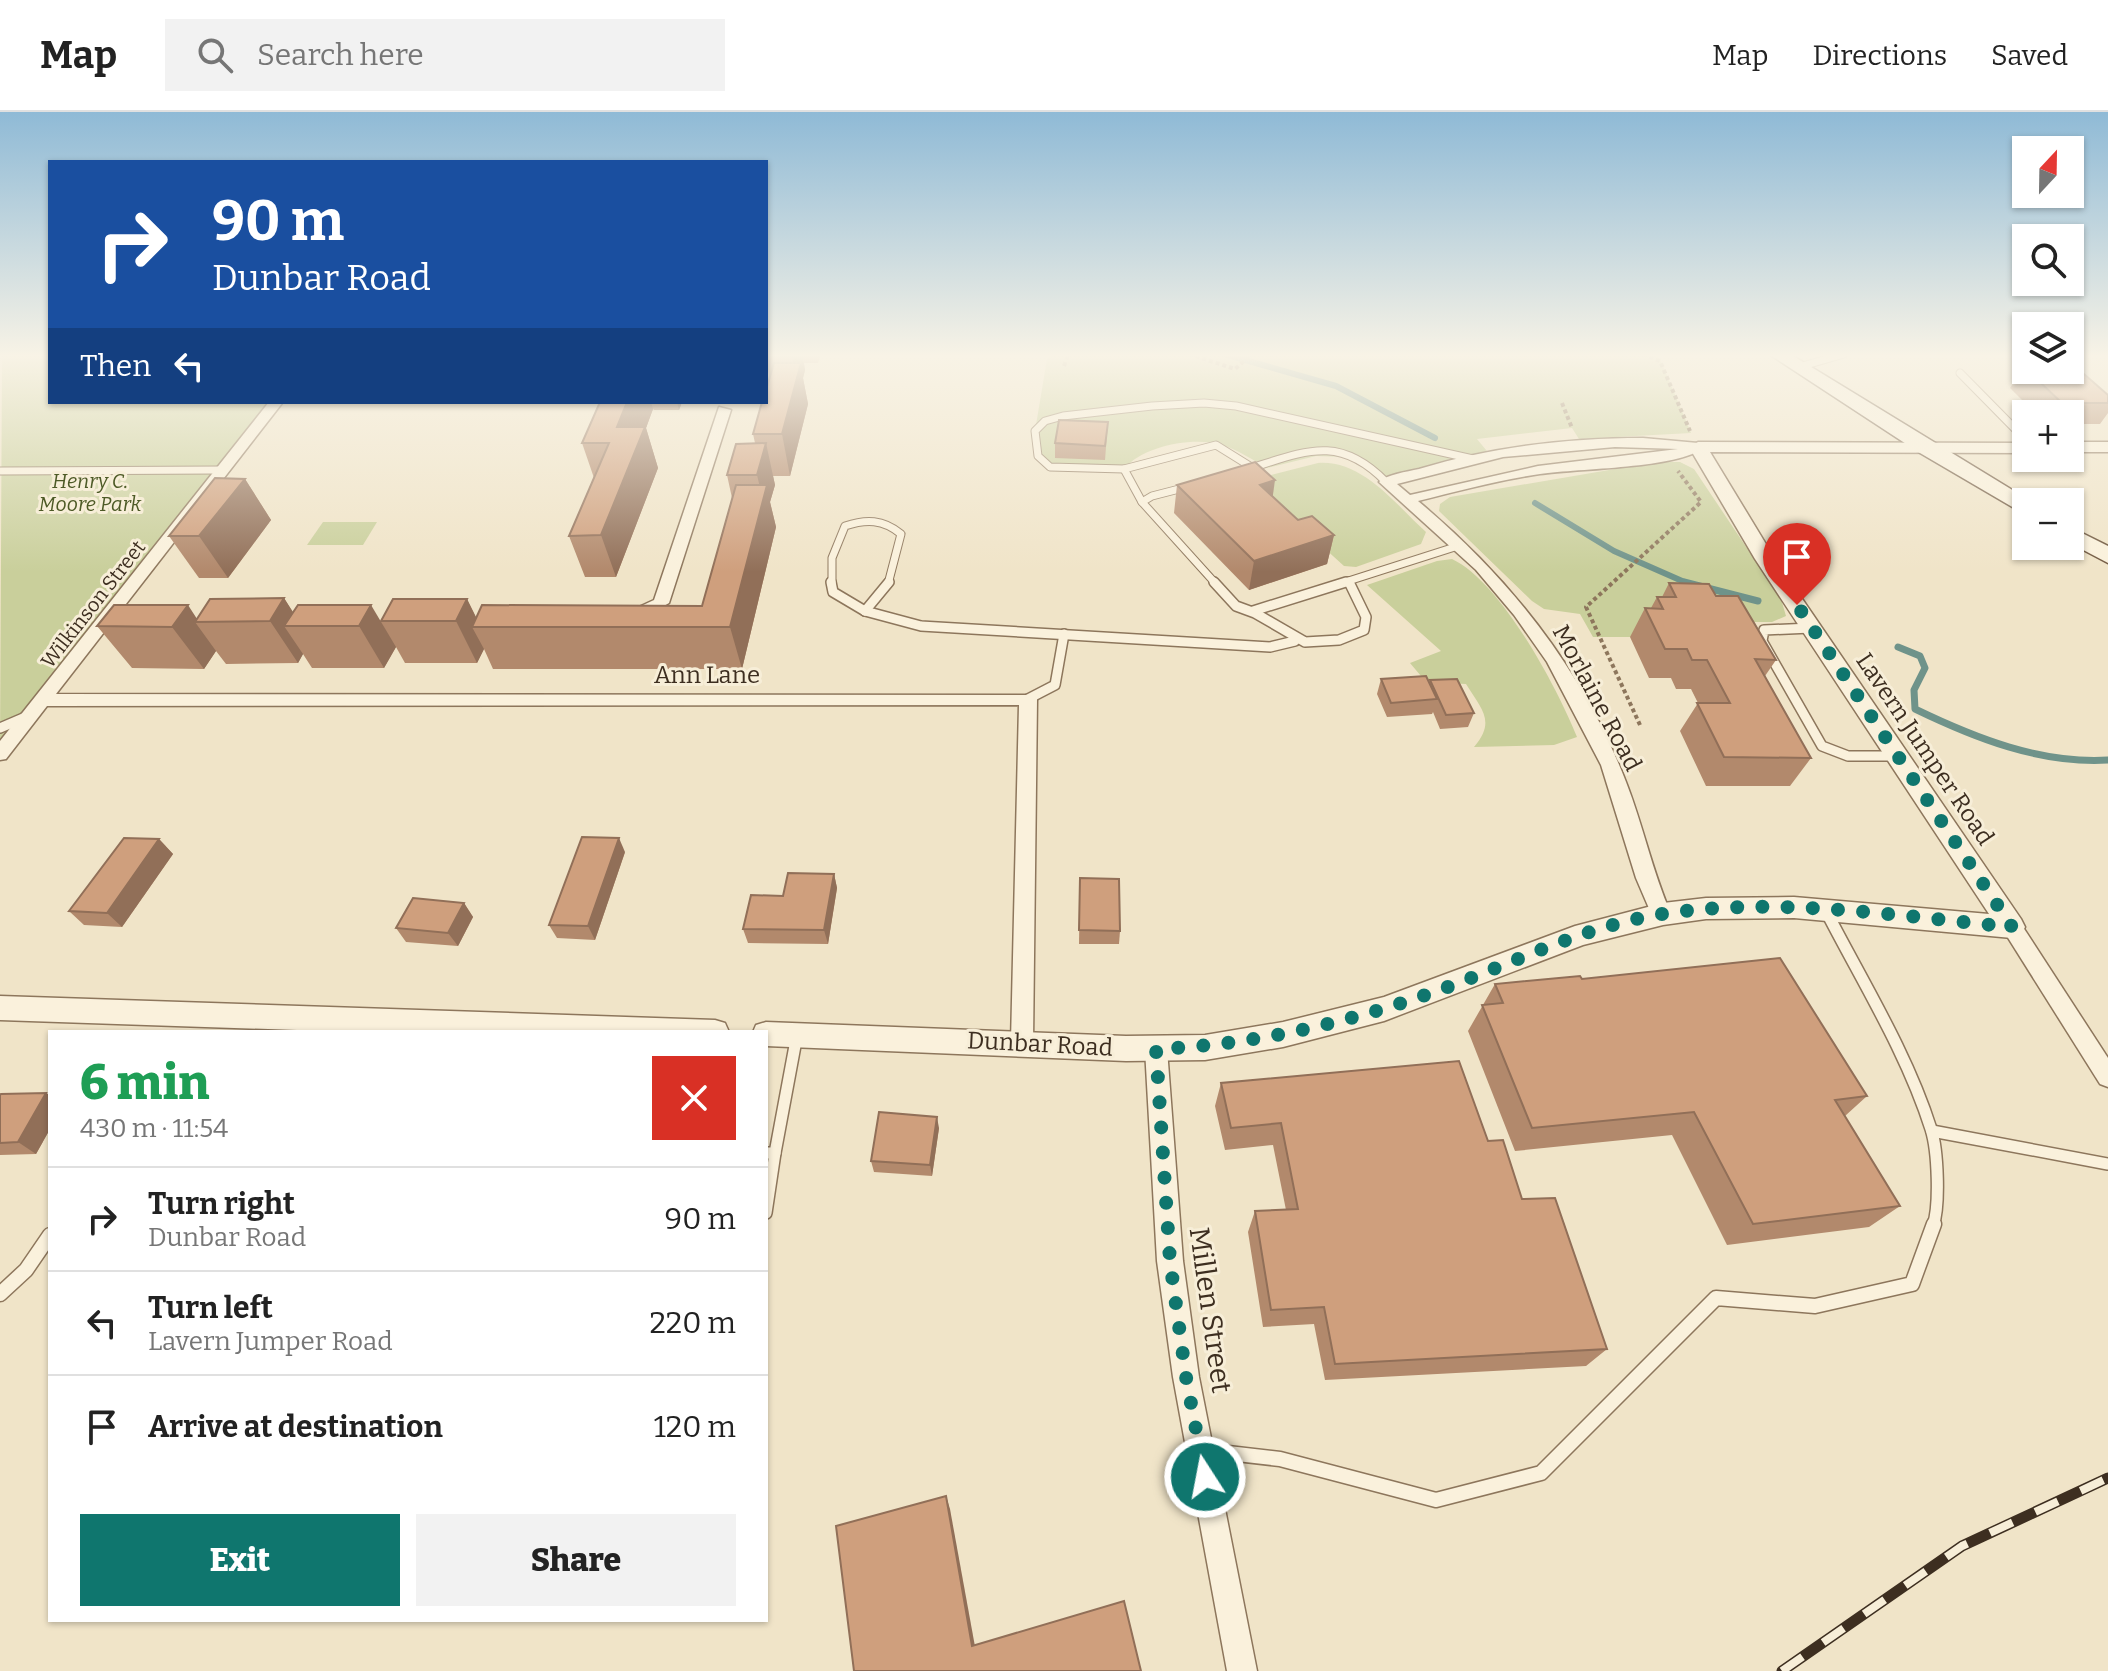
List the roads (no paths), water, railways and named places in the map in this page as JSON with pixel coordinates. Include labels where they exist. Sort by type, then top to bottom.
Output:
[{"type":"main road","points":[[1892,427],[2012,500]]},
{"type":"main road","points":[[2084,542],[2108,556]]},
{"type":"street","name":"Wilkinson Street","points":[[0,754],[118,614],[256,427]]},
{"type":"street","points":[[622,616],[638,616],[661,603],[713,427]]},
{"type":"street","points":[[1386,482],[1473,459],[1583,446],[1660,442],[1698,447],[2012,448]]},
{"type":"street","points":[[1407,500],[1490,477],[1583,464],[1668,457],[1698,447]]},
{"type":"street","name":"Lavern Jumper Road","points":[[1698,447],[1765,559],[2012,927],[2108,1077]]},
{"type":"street","points":[[2084,447],[2108,447]]},
{"type":"street","name":"Morlaine Road","points":[[1386,482],[1505,593],[1548,649],[1610,765],[1632,824],[1650,891],[1661,914]]},
{"type":"street","points":[[1022,1042],[1028,699]]},
{"type":"street","name":"Ann Lane","points":[[38,706],[1028,699]]},
{"type":"street","name":"Dunbar Road","points":[[768,1034],[1156,1049],[1228,1044],[1380,1011],[1566,938],[1661,914],[1723,908],[1825,910],[2012,927]]},
{"type":"street","points":[[0,1008],[176,1019],[632,1030]]},
{"type":"street","name":"Millen Street","points":[[1156,1049],[1170,1261],[1200,1449],[1242,1671]]},
{"type":"lane","points":[[1039,427],[1035,431],[1035,455],[1050,467],[1124,469],[1216,445],[1253,468]]},
{"type":"lane","points":[[1329,427],[1473,459]]},
{"type":"lane","points":[[1240,472],[1318,451],[1335,452],[1362,460],[1386,482]]},
{"type":"lane","points":[[1124,469],[1142,502],[1236,606],[1253,611],[1295,641]]},
{"type":"lane","points":[[0,471],[222,470]]},
{"type":"lane","points":[[1142,502],[1152,496],[1201,483]]},
{"type":"lane","points":[[865,611],[889,583],[901,534],[889,522],[863,519],[845,526],[831,553],[833,592],[865,611],[921,626],[1270,647],[1295,641],[1320,644],[1346,639],[1364,630],[1366,617],[1349,581]]},
{"type":"lane","points":[[1253,611],[1458,546]]},
{"type":"lane","points":[[1813,628],[1764,630],[1762,641],[1822,746],[1833,754],[1897,756]]},
{"type":"lane","points":[[1028,699],[1055,685],[1064,634]]},
{"type":"lane","points":[[0,728],[38,706]]},
{"type":"lane","points":[[1200,1449],[1280,1459],[1436,1500],[1541,1473],[1716,1298],[1815,1306],[1912,1284],[1938,1212],[1932,1131],[1897,1048],[1825,910]]},
{"type":"lane","points":[[768,1189],[771,1153],[797,1035]]},
{"type":"lane","points":[[1932,1131],[2108,1164]]},
{"type":"lane","points":[[0,1294],[26,1270],[48,1238]]},
{"type":"waterway","points":[[1414,427],[1435,438]]},
{"type":"waterway","points":[[1535,503],[1614,551],[1685,582]]},
{"type":"waterway","points":[[1685,582],[1758,601]]},
{"type":"waterway","points":[[1685,582],[1689,584]]},
{"type":"waterway","points":[[1898,647],[1920,656],[1925,668],[1914,690],[1915,709],[2008,747],[2058,758],[2108,760]]},
{"type":"railway","points":[[1782,1671],[1962,1546],[2108,1478]]},
{"type":"park label","name":"Henry C. Moore Park","points":[[90,492]]}]
